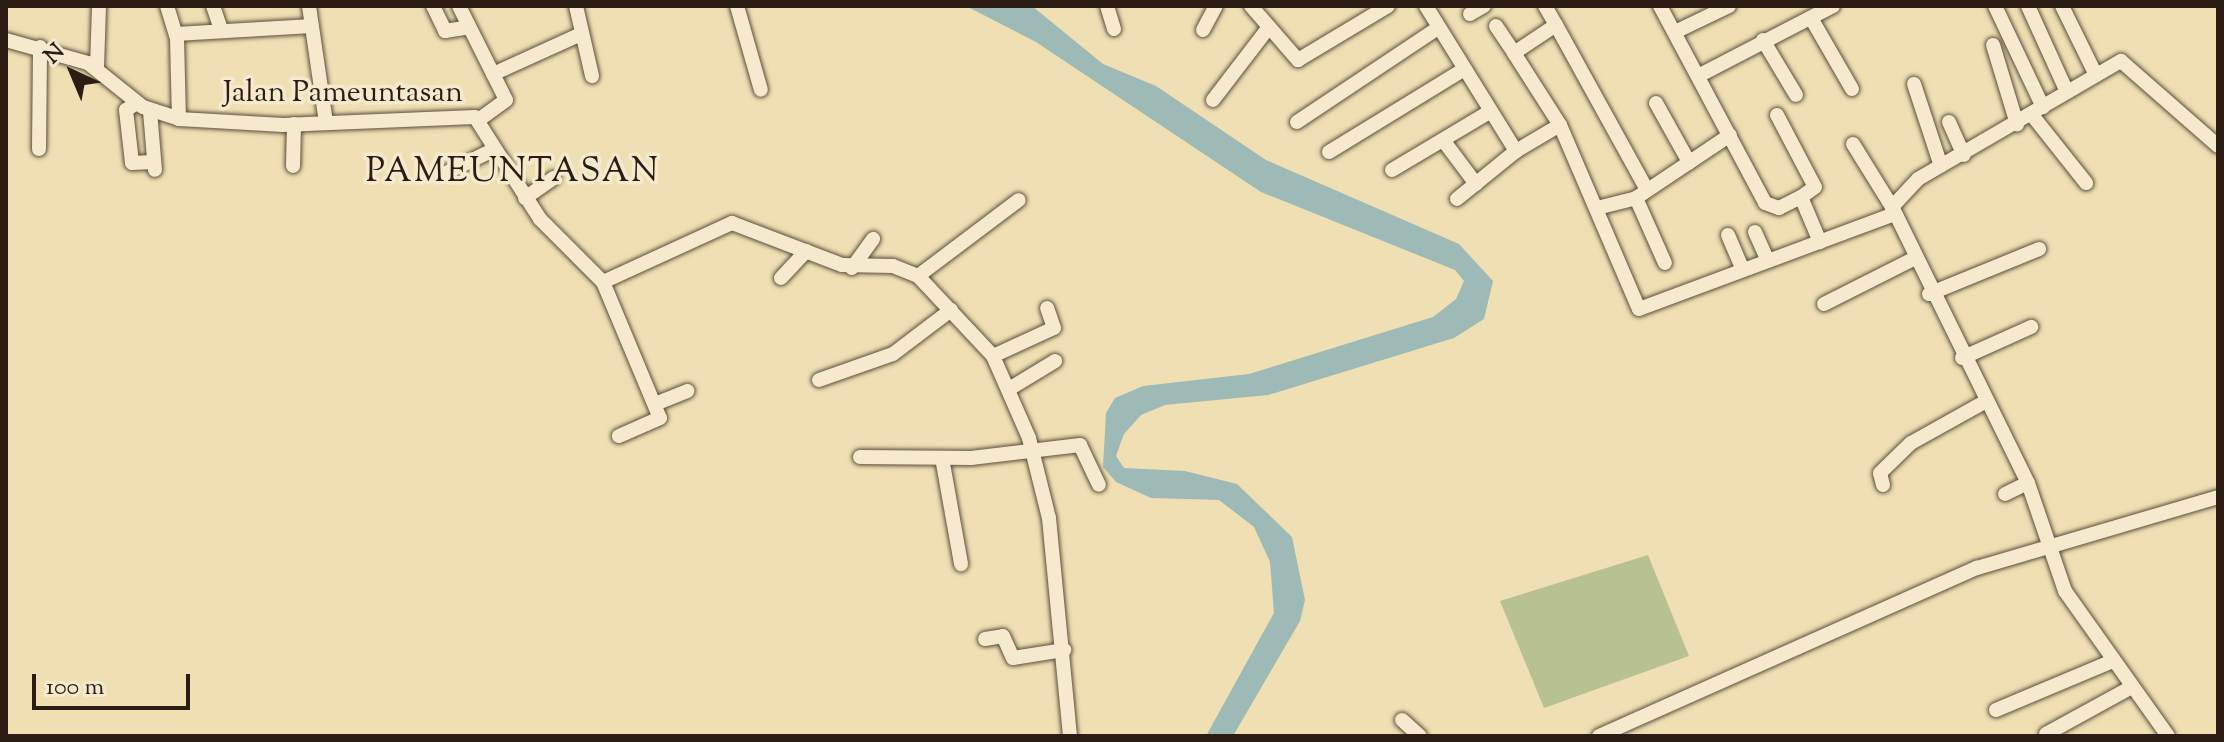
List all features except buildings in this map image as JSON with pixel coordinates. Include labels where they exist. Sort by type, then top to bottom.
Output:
[{"type":"street","points":[[97,67],[99,6]]},
{"type":"street","points":[[167,6],[176,34],[179,119]]},
{"type":"street","points":[[213,6],[221,29]]},
{"type":"street","points":[[309,6],[326,123]]},
{"type":"street","points":[[433,6],[445,31],[469,27]]},
{"type":"street","points":[[459,6],[506,100],[478,120]]},
{"type":"street","points":[[576,6],[579,35],[592,76]]},
{"type":"street","points":[[737,6],[761,90]]},
{"type":"street","points":[[1107,6],[1114,29]]},
{"type":"street","points":[[1203,30],[1216,6]]},
{"type":"street","points":[[1251,6],[1298,60],[1368,12],[1388,6]]},
{"type":"street","points":[[1426,6],[1516,151]]},
{"type":"street","points":[[1545,6],[1642,194],[1665,263]]},
{"type":"street","points":[[1660,6],[1769,206],[1801,197],[1815,187],[1777,115]]},
{"type":"street","points":[[1675,32],[1729,6]]},
{"type":"street","points":[[1698,76],[1833,6]]},
{"type":"street","points":[[1995,6],[2037,111],[2086,183]]},
{"type":"street","points":[[2028,6],[2067,92]]},
{"type":"street","points":[[2062,6],[2096,75]]},
{"type":"street","points":[[1811,18],[1852,89]]},
{"type":"street","points":[[1514,53],[1556,25]]},
{"type":"street","points":[[176,34],[312,26]]},
{"type":"street","points":[[1496,26],[1560,125],[1601,207],[1639,309],[1741,266],[1820,242],[1892,211],[1904,188],[2096,75],[2130,63],[2218,146]]},
{"type":"street","points":[[1213,100],[1269,27]]},
{"type":"street","points":[[1297,122],[1438,28]]},
{"type":"street","points":[[493,74],[579,35]]},
{"type":"street","name":"Jalan Pameuntasan","points":[[6,40],[40,47],[97,67],[144,107],[179,119],[294,124],[478,120],[525,198],[603,282],[655,404]]},
{"type":"street","points":[[1763,40],[1796,95]]},
{"type":"street","points":[[1993,45],[2017,124]]},
{"type":"street","points":[[39,149],[40,47]]},
{"type":"street","points":[[1329,152],[1463,70]]},
{"type":"street","points":[[1914,84],[1941,166]]},
{"type":"street","points":[[1656,103],[1689,162]]},
{"type":"street","points":[[144,107],[154,166],[132,163],[126,110],[144,107]]},
{"type":"street","points":[[1392,170],[1491,111]]},
{"type":"street","points":[[1949,122],[1964,155]]},
{"type":"street","points":[[293,166],[294,124]]},
{"type":"street","points":[[1457,199],[1516,151],[1560,125]]},
{"type":"street","points":[[1601,207],[1642,194],[1730,135]]},
{"type":"street","points":[[1443,140],[1476,184]]},
{"type":"street","points":[[1853,144],[1892,211],[1929,294],[2028,483],[2065,591],[2110,662],[2168,736]]},
{"type":"street","points":[[448,172],[495,149]]},
{"type":"street","points":[[525,198],[554,178]]},
{"type":"street","points":[[1801,197],[1820,242]]},
{"type":"street","points":[[918,276],[1019,200]]},
{"type":"street","points":[[603,282],[732,223],[852,268],[886,265],[918,276],[993,356],[1033,453],[1064,650],[1070,736]]},
{"type":"street","points":[[1755,232],[1767,259]]},
{"type":"street","points":[[1728,235],[1741,266]]},
{"type":"street","points":[[852,268],[873,239]]},
{"type":"street","points":[[1929,294],[2039,249]]},
{"type":"street","points":[[781,278],[806,251]]},
{"type":"street","points":[[1824,304],[1913,259]]},
{"type":"street","points":[[993,356],[1054,328],[1047,308]]},
{"type":"street","points":[[819,380],[893,354],[951,310]]},
{"type":"street","points":[[1962,358],[2031,327]]},
{"type":"street","points":[[1009,389],[1055,361]]},
{"type":"street","points":[[619,436],[659,421],[655,404],[688,391]]},
{"type":"street","points":[[1883,485],[1880,473],[1911,443],[1986,401]]},
{"type":"street","points":[[860,457],[942,458],[1033,453],[1080,445],[1099,485]]},
{"type":"street","points":[[942,458],[961,564]]},
{"type":"street","points":[[2005,494],[2028,483]]},
{"type":"street","points":[[1599,736],[2047,543],[2218,497]]},
{"type":"street","points":[[985,639],[1004,637],[1013,658],[1064,650]]},
{"type":"street","points":[[1996,710],[2110,662]]},
{"type":"street","points":[[2046,734],[2132,687]]},
{"type":"street","points":[[1402,720],[1420,736]]},
{"type":"green space","points":[[1648,555],[1689,656],[1544,708],[1500,601]]},
{"type":"water","points":[[966,6],[1032,6],[1103,64],[1156,86],[1266,160],[1459,244],[1493,281],[1484,319],[1454,338],[1268,395],[1165,405],[1141,415],[1124,434],[1116,456],[1124,468],[1185,471],[1237,484],[1292,537],[1305,600],[1300,621],[1233,736],[1206,736],[1274,613],[1270,562],[1254,527],[1219,500],[1151,498],[1116,482],[1103,467],[1106,413],[1115,398],[1143,386],[1249,374],[1433,317],[1456,299],[1464,281],[1455,270],[1261,192],[1036,42]]},
{"type":"district","name":"PAMEUNTASAN","points":[[513,173]]}]
